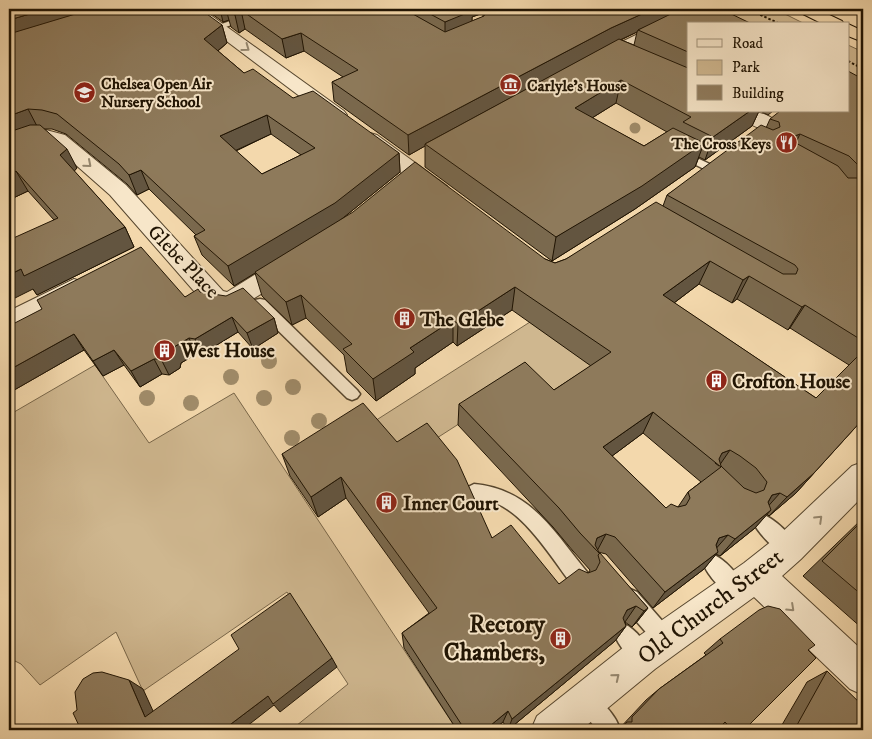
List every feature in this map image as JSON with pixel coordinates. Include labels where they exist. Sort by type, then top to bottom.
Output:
[{"type":"highway","points":[[805,9],[832,22]]},
{"type":"highway","points":[[850,30],[863,37]]},
{"type":"street","points":[[192,9],[356,129],[416,166],[455,203]]},
{"type":"street","points":[[579,71],[622,56],[710,10]]},
{"type":"street","points":[[742,112],[768,125]]},
{"type":"street","points":[[747,141],[788,112]]},
{"type":"street","name":"Glebe Place","points":[[9,148],[40,136],[52,135],[58,139],[118,190],[156,247],[216,300],[231,301],[305,255]]},
{"type":"street","points":[[688,184],[718,163]]},
{"type":"street","points":[[398,189],[416,166]]},
{"type":"street","points":[[9,322],[96,278]]},
{"type":"street","name":"Old Church Street","points":[[551,730],[598,715],[644,643],[746,582],[789,548],[863,476]]},
{"type":"street","points":[[746,582],[863,676]]},
{"type":"lane","points":[[217,27],[272,9]]},
{"type":"lane","points":[[668,146],[718,163]]},
{"type":"lane","points":[[246,291],[352,394]]},
{"type":"lane","points":[[474,492],[490,493],[513,504],[525,514],[580,579]]},
{"type":"lane","points":[[762,522],[789,548]]},
{"type":"lane","points":[[712,563],[746,582]]},
{"type":"lane","points":[[616,583],[644,643]]},
{"type":"path","points":[[748,9],[776,22]]},
{"type":"path","points":[[850,62],[863,68]]},
{"type":"green space","points":[[718,9],[775,9],[801,22],[744,22]]},
{"type":"green space","points":[[850,46],[863,52],[863,81],[850,75]]},
{"type":"green space","points":[[530,322],[604,374],[549,412],[521,384],[398,463],[367,426]]},
{"type":"green space","points":[[95,365],[149,443],[234,393],[457,730],[291,730],[348,684],[287,592],[143,691],[116,632],[40,685],[21,664],[9,658],[9,415]]},
{"type":"building","points":[[9,9],[47,9],[9,20]]},
{"type":"building","points":[[92,9],[200,9],[222,25],[204,39],[244,73],[253,69],[293,98],[313,91],[399,153],[335,203],[228,266],[194,236],[205,230],[141,170],[129,175],[119,164],[57,114],[28,109],[9,116],[9,34]],"holes":[[[267,115],[315,148],[262,174],[220,136]]]},
{"type":"building","points":[[226,9],[404,9],[445,32],[484,16],[485,9],[653,9],[611,28],[408,135],[332,82],[358,70],[301,33],[282,39],[241,10],[235,15]]},
{"type":"building","points":[[421,9],[472,9],[472,11],[445,22]]},
{"type":"building","points":[[681,9],[721,9],[748,22],[687,22],[687,52],[638,30]]},
{"type":"building","points":[[619,39],[687,68],[687,112],[749,112],[713,137],[683,122],[691,117],[621,80],[575,108],[644,146],[673,128],[704,143],[642,186],[556,237],[425,144]]},
{"type":"building","points":[[850,72],[859,77],[863,75],[863,341],[805,305],[802,307],[749,276],[743,280],[710,261],[663,295],[816,398],[863,351],[863,419],[814,473],[787,497],[780,493],[772,495],[768,502],[771,510],[735,539],[728,535],[719,538],[716,545],[718,552],[665,592],[615,537],[606,534],[597,538],[595,545],[600,554],[559,508],[459,404],[525,362],[554,390],[611,352],[515,287],[458,324],[453,320],[410,348],[414,352],[373,379],[343,349],[352,344],[301,295],[286,302],[255,272],[353,212],[415,162],[545,259],[555,263],[566,259],[656,202],[783,274],[796,274],[798,269],[795,265],[667,195],[761,125],[773,130],[780,127],[779,122],[770,119],[779,112],[850,112]],"holes":[[[800,134],[849,156],[860,167],[859,178],[848,178],[838,166],[794,142],[792,137]],[[653,412],[721,467],[688,492],[690,498],[686,505],[678,507],[671,504],[666,508],[603,447]],[[730,450],[756,468],[767,482],[764,490],[756,493],[744,488],[721,466],[719,459],[722,453]]]},
{"type":"building","points":[[30,125],[40,125],[67,149],[60,155],[125,227],[24,276],[21,269],[9,275],[9,240],[58,218],[16,171],[9,175],[9,132]]},
{"type":"building","points":[[141,247],[185,297],[198,289],[200,292],[226,296],[243,288],[274,318],[247,333],[232,317],[195,339],[189,338],[174,347],[172,353],[161,359],[154,359],[131,371],[114,350],[93,361],[74,334],[9,370],[9,326],[42,309],[37,300]]},
{"type":"building","points":[[363,403],[397,442],[427,423],[457,460],[492,538],[511,525],[559,584],[579,569],[588,573],[596,570],[600,562],[598,555],[600,553],[648,608],[644,611],[636,606],[627,610],[623,618],[626,626],[512,719],[508,711],[485,730],[465,730],[402,633],[437,608],[341,477],[311,497],[282,454]]},
{"type":"building","points":[[863,520],[863,596],[822,561]]},
{"type":"building","points":[[290,593],[332,658],[273,704],[268,696],[223,730],[81,730],[73,713],[77,710],[75,692],[83,679],[93,673],[102,672],[129,680],[145,717],[239,649],[231,635]]},
{"type":"building","points":[[768,606],[780,609],[815,645],[808,650],[816,658],[744,730],[733,730],[725,722],[717,730],[709,730],[706,727],[702,730],[620,730],[627,722],[632,722],[632,717],[659,689],[723,643],[720,639],[759,610]]},
{"type":"building","points":[[827,671],[863,706],[863,730],[802,730],[797,725]]},
{"type":"place","name":"Carlyle's House","points":[[511,85]]},
{"type":"place","name":"Chelsea Open Air Nursery School","points":[[85,92]]},
{"type":"place","name":"The Cross Keys","points":[[787,143]]},
{"type":"place","name":"The Glebe","points":[[404,319]]},
{"type":"place","name":"West House","points":[[165,350]]},
{"type":"place","name":"Crofton House","points":[[716,381]]},
{"type":"place","name":"Inner Court","points":[[387,503]]},
{"type":"place","name":"Rectory Chambers,","points":[[561,638]]}]
